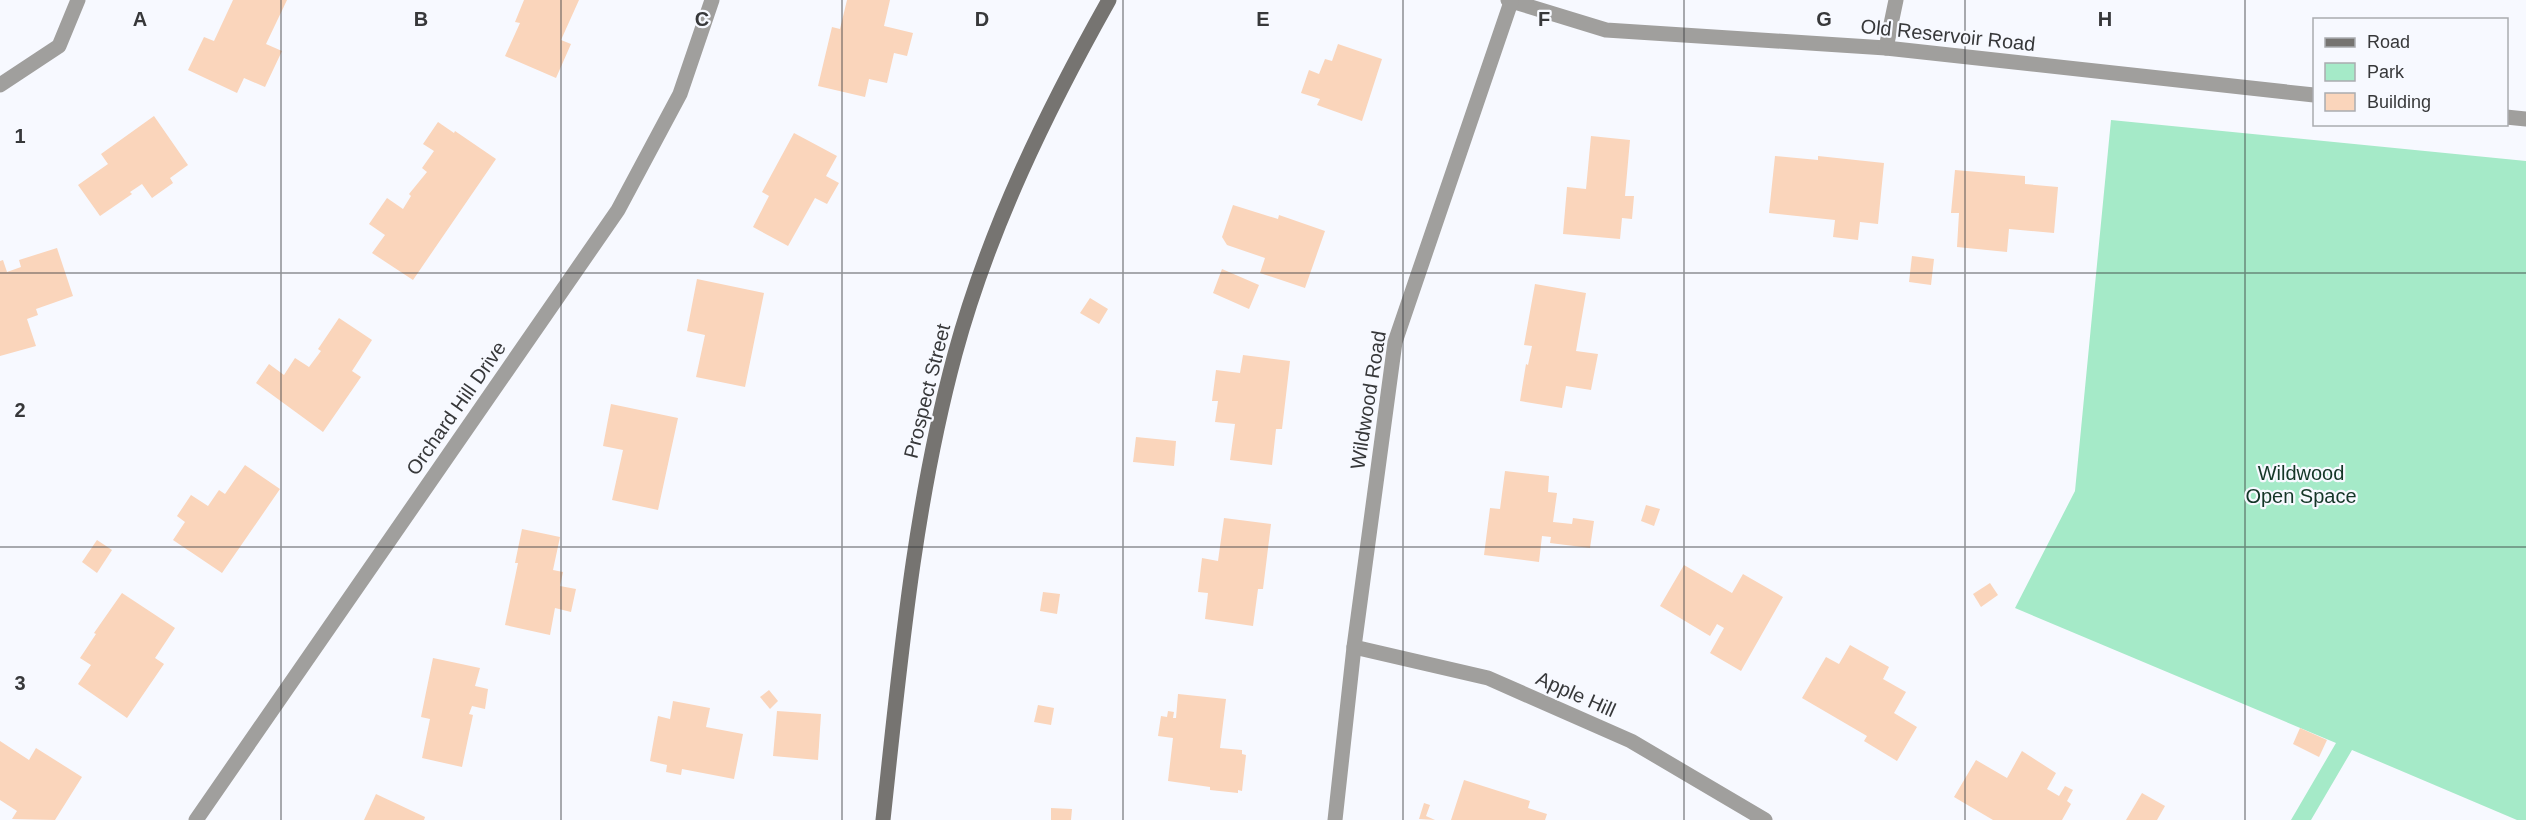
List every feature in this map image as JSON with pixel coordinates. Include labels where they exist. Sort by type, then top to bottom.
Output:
[{"type":"main road","name":"Prospect Street","points":[[883,820],[914,547],[927,473],[956,351],[994,241],[1027,158],[1057,94],[1109,0]]},
{"type":"street","points":[[0,85],[58,46],[78,0]]},
{"type":"street","name":"Orchard Hill Drive","points":[[196,820],[618,210],[680,94],[712,0]]},
{"type":"street","points":[[1886,48],[1896,0]]},
{"type":"street","name":"Old Reservoir Road","points":[[1509,1],[1606,30],[1886,48],[2313,95]]},
{"type":"street","name":"Wildwood Road","points":[[1335,820],[1354,647],[1395,342],[1509,1]]},
{"type":"street","points":[[2508,117],[2526,119]]},
{"type":"street","name":"Apple Hill","points":[[1354,647],[1488,678],[1632,741],[1765,820]]},
{"type":"green space","name":"Wildwood Open Space","points":[[2111,120],[2526,161],[2526,820],[2517,820],[2352,750],[2311,820],[2291,820],[2336,743],[2015,608],[2075,491]]},
{"type":"building","points":[[233,0],[287,0],[266,44],[282,51],[265,87],[244,78],[237,93],[188,70],[204,37],[214,41]]},
{"type":"building","points":[[524,0],[579,0],[561,40],[571,44],[556,78],[505,56],[520,23],[515,22]]},
{"type":"building","points":[[847,0],[890,0],[884,26],[913,33],[907,56],[894,53],[887,83],[869,79],[865,97],[818,86],[832,27],[840,29]]},
{"type":"building","points":[[1338,44],[1382,59],[1362,121],[1317,105],[1320,99],[1301,93],[1309,70],[1319,74],[1325,59],[1332,61]]},
{"type":"building","points":[[154,116],[188,165],[170,178],[173,183],[152,198],[142,184],[130,192],[132,194],[100,216],[78,185],[108,164],[101,154]]},
{"type":"building","points":[[438,122],[496,159],[413,280],[372,253],[385,235],[369,224],[387,198],[403,209],[411,196],[409,194],[427,172],[422,168],[434,151],[423,144]]},
{"type":"building","points":[[794,133],[837,156],[826,176],[839,183],[827,204],[815,198],[788,246],[753,227],[769,196],[762,192]]},
{"type":"building","points":[[1591,136],[1630,140],[1625,196],[1634,196],[1632,219],[1622,218],[1620,239],[1563,234],[1567,187],[1586,189]]},
{"type":"building","points":[[1775,156],[1818,160],[1818,156],[1884,163],[1878,224],[1860,222],[1858,240],[1833,237],[1835,220],[1769,213]]},
{"type":"building","points":[[1955,170],[2025,176],[2025,184],[2058,187],[2054,233],[2009,229],[2007,252],[1957,247],[1959,213],[1951,213]]},
{"type":"building","points":[[1233,205],[1278,219],[1279,215],[1325,231],[1305,288],[1260,273],[1265,258],[1227,245],[1222,237]]},
{"type":"building","points":[[57,248],[73,296],[36,309],[38,315],[27,319],[36,346],[0,356],[0,261],[3,260],[7,272],[21,267],[19,260]]},
{"type":"building","points":[[1912,256],[1934,259],[1931,285],[1909,282]]},
{"type":"building","points":[[1222,269],[1259,285],[1249,309],[1213,293]]},
{"type":"building","points":[[697,279],[764,293],[745,387],[696,377],[705,335],[687,331]]},
{"type":"building","points":[[1535,284],[1586,293],[1576,351],[1598,354],[1591,390],[1566,386],[1562,408],[1520,401],[1526,364],[1528,365],[1532,346],[1524,345]]},
{"type":"building","points":[[1090,298],[1108,309],[1099,324],[1080,313]]},
{"type":"building","points":[[339,318],[372,340],[352,371],[361,377],[323,432],[256,383],[269,364],[284,375],[295,358],[309,367],[321,351],[318,349]]},
{"type":"building","points":[[1243,355],[1290,361],[1282,429],[1276,429],[1272,465],[1230,460],[1235,424],[1215,422],[1218,401],[1212,401],[1216,370],[1240,373]]},
{"type":"building","points":[[611,404],[678,418],[658,510],[612,500],[623,450],[603,446]]},
{"type":"building","points":[[1136,437],[1176,441],[1174,466],[1133,462]]},
{"type":"building","points":[[245,465],[280,489],[222,573],[173,540],[185,522],[177,516],[191,495],[208,506],[219,490],[225,494]]},
{"type":"building","points":[[1505,471],[1549,476],[1548,492],[1557,493],[1553,522],[1572,524],[1573,518],[1594,521],[1590,548],[1550,543],[1551,537],[1542,536],[1539,562],[1484,555],[1490,508],[1500,509]]},
{"type":"building","points":[[1646,505],[1660,509],[1654,526],[1641,521]]},
{"type":"building","points":[[1224,518],[1271,524],[1263,589],[1258,589],[1253,626],[1205,619],[1208,593],[1198,592],[1202,558],[1218,561]]},
{"type":"building","points":[[522,529],[560,537],[553,570],[563,572],[560,586],[576,589],[571,612],[555,608],[550,635],[505,625],[518,563],[515,563]]},
{"type":"building","points":[[97,540],[112,550],[97,573],[82,562]]},
{"type":"building","points":[[1684,565],[1732,593],[1743,574],[1783,597],[1741,671],[1710,653],[1724,628],[1717,624],[1710,636],[1660,606]]},
{"type":"building","points":[[1990,583],[1998,595],[1981,607],[1973,594]]},
{"type":"building","points":[[1043,592],[1060,594],[1057,614],[1040,611]]},
{"type":"building","points":[[122,593],[175,628],[155,658],[164,664],[127,718],[78,684],[91,665],[80,658],[96,634],[94,633]]},
{"type":"building","points":[[1850,645],[1889,667],[1883,679],[1906,692],[1894,713],[1917,727],[1897,761],[1864,741],[1867,736],[1802,698],[1826,657],[1839,664]]},
{"type":"building","points":[[433,658],[480,668],[475,686],[488,689],[485,709],[472,706],[469,714],[473,715],[462,767],[422,758],[430,719],[421,717]]},
{"type":"building","points":[[769,690],[778,701],[770,709],[760,697]]},
{"type":"building","points":[[1178,694],[1226,699],[1220,748],[1242,750],[1242,754],[1246,755],[1242,791],[1238,790],[1238,793],[1210,790],[1210,787],[1168,781],[1173,738],[1158,736],[1161,716],[1167,717],[1168,711],[1174,712],[1173,718],[1176,718]]},
{"type":"building","points":[[673,701],[710,708],[706,727],[743,734],[734,779],[682,769],[681,775],[666,772],[667,765],[650,761],[658,716],[670,719]]},
{"type":"building","points":[[1038,705],[1054,708],[1051,725],[1034,722]]},
{"type":"building","points":[[777,711],[821,714],[818,760],[773,756]]},
{"type":"building","points":[[2300,728],[2327,740],[2319,757],[2293,744]]},
{"type":"building","points":[[0,741],[29,760],[36,748],[82,777],[55,820],[12,819],[17,811],[0,800]]},
{"type":"building","points":[[2022,751],[2056,773],[2047,789],[2059,796],[2065,786],[2073,790],[2067,801],[2071,804],[2062,820],[1993,820],[1954,797],[1976,760],[2007,778]]},
{"type":"building","points":[[1464,780],[1530,801],[1528,808],[1547,814],[1545,820],[1451,820]]},
{"type":"building","points":[[2142,793],[2165,806],[2157,820],[2126,820]]},
{"type":"building","points":[[376,794],[425,817],[424,820],[364,820]]},
{"type":"building","points":[[1424,803],[1430,805],[1426,816],[1435,820],[1419,819]]},
{"type":"building","points":[[1051,808],[1072,809],[1071,820],[1051,820]]}]
